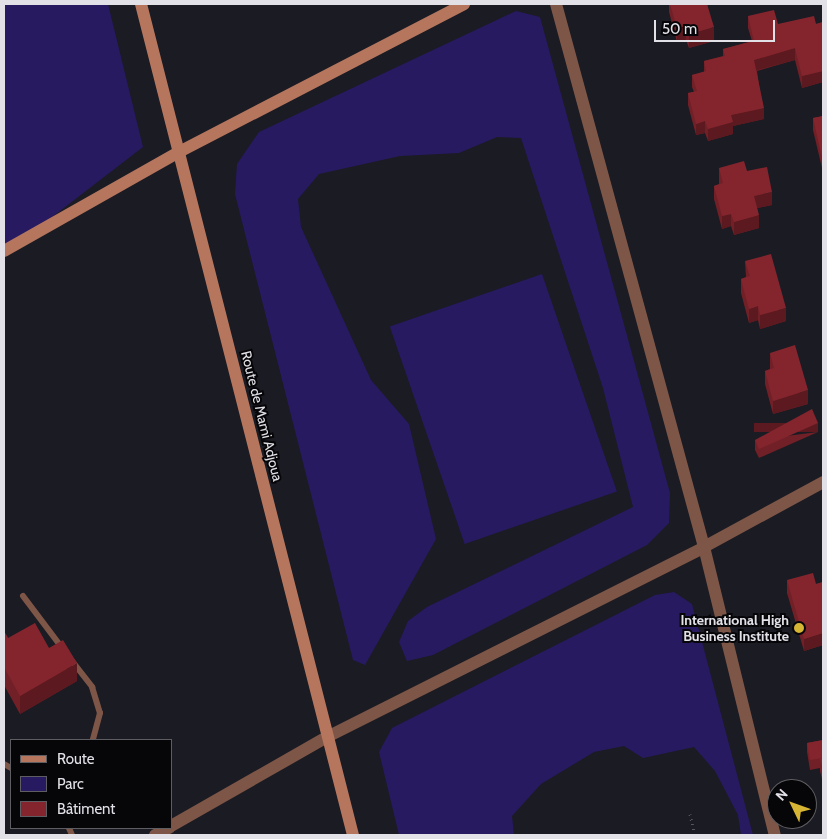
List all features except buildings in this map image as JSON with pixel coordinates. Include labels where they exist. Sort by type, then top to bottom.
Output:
[{"type":"street","name":"Route de Mami Adjoua","points":[[141,4],[353,835]]},
{"type":"street","points":[[4,251],[179,152],[462,4]]},
{"type":"street","points":[[556,4],[704,547],[775,835]]},
{"type":"street","points":[[172,826],[329,736],[704,547],[823,482]]},
{"type":"street","points":[[155,835],[166,829]]},
{"type":"lane","points":[[23,596],[92,687],[100,713],[93,739]]},
{"type":"path","points":[[690,814],[695,835]]},
{"type":"green space","points":[[4,4],[108,4],[143,147],[4,254]]},
{"type":"green space","points":[[516,11],[540,17],[670,493],[669,523],[647,545],[433,655],[407,661],[399,642],[408,621],[427,607],[633,507],[603,388],[521,138],[497,137],[459,153],[400,156],[319,174],[298,199],[301,227],[371,380],[409,424],[436,539],[365,665],[353,660],[235,194],[237,164],[259,132]]},
{"type":"green space","points":[[542,274],[617,491],[465,544],[390,326]]},
{"type":"green space","points":[[674,592],[692,604],[753,835],[741,835],[738,815],[715,771],[694,747],[643,758],[624,746],[594,752],[541,784],[512,816],[514,835],[399,835],[379,752],[392,728],[655,595]]},
{"type":"place","name":"International High Business Institute","points":[[799,628]]}]
